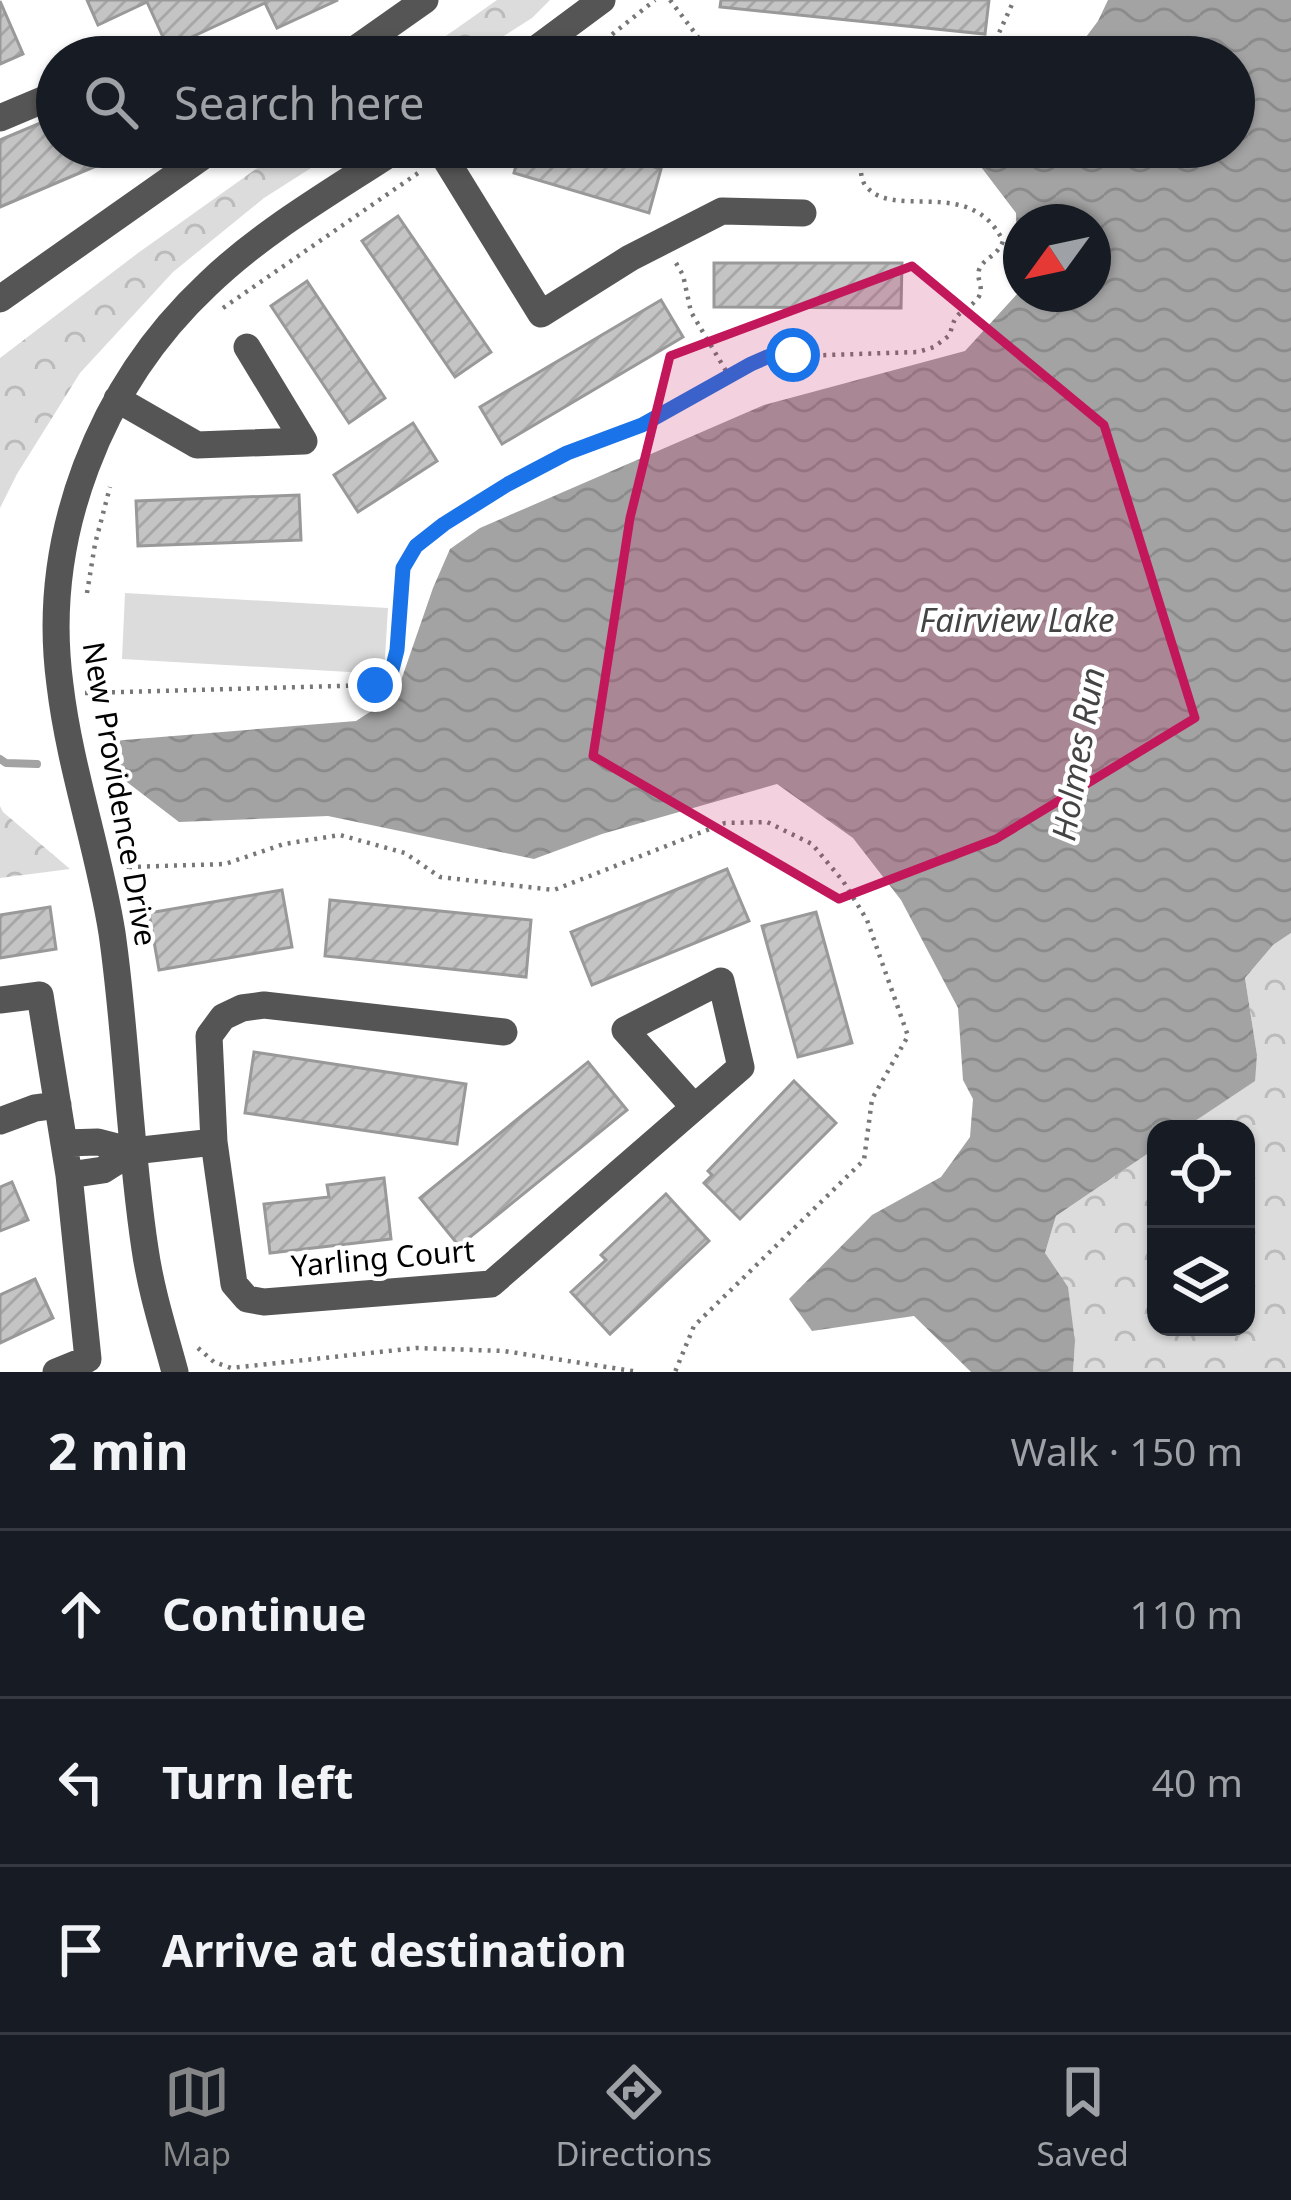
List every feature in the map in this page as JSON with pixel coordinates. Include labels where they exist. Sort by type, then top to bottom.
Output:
[{"type":"street","points":[[374,36],[425,0]]},
{"type":"street","points":[[553,36],[602,0]]},
{"type":"street","points":[[0,118],[36,103]]},
{"type":"street","points":[[0,299],[183,168]]},
{"type":"street","name":"New Providence Drive","points":[[175,1372],[145,1252],[111,928],[74,693],[56,626],[59,575],[87,463],[117,399],[172,321],[250,248],[369,168]]},
{"type":"street","points":[[451,168],[541,314],[630,258],[722,211],[802,213]]},
{"type":"street","points":[[117,399],[196,445],[304,441],[247,347]]},
{"type":"street","name":"Yarling Court","points":[[504,1032],[264,1005],[223,1017],[209,1036],[214,1142],[233,1284],[248,1299],[263,1302],[491,1284],[694,1107],[741,1066],[721,981],[625,1030],[694,1107]]},
{"type":"street","points":[[0,1000],[40,995],[69,1175],[88,1359],[56,1372]]},
{"type":"street","points":[[0,1121],[58,1105]]},
{"type":"street","points":[[64,1143],[98,1142],[133,1151],[214,1142]]},
{"type":"street","points":[[69,1175],[104,1170],[133,1151]]},
{"type":"path","points":[[610,36],[655,0]]},
{"type":"path","points":[[670,0],[697,36]]},
{"type":"path","points":[[998,36],[1014,0]]},
{"type":"path","points":[[217,313],[415,168]]},
{"type":"path","points":[[74,693],[375,685],[390,678],[397,650],[403,568],[416,546],[508,484],[567,453],[642,425],[767,357],[918,352],[934,347],[950,335],[958,312],[978,298],[978,273],[1000,251],[1003,241],[994,224],[972,209],[879,196],[866,187],[861,168]]},
{"type":"path","points":[[664,240],[683,275],[691,312],[729,376]]},
{"type":"path","points":[[86,601],[112,481]]},
{"type":"path","points":[[74,693],[91,710]]},
{"type":"path","points":[[117,821],[129,867],[128,886]]},
{"type":"path","points":[[129,867],[225,864],[284,844],[340,835],[405,853],[440,877],[554,890],[725,823],[766,822],[812,844],[867,920],[908,1036],[872,1099],[864,1160],[694,1326],[675,1372]]},
{"type":"path","points":[[195,1345],[214,1362],[231,1368],[416,1348],[504,1351],[639,1372]]},
{"type":"highlighted area","points":[[912,266],[1104,425],[1195,718],[996,839],[839,899],[593,756],[630,518],[670,356]]},
{"type":"green space","points":[[497,0],[550,0],[504,36],[446,36]]},
{"type":"green space","points":[[257,168],[311,168],[264,198],[173,272],[80,373],[0,508],[0,358]]},
{"type":"green space","points":[[125,593],[388,608],[384,674],[122,659]]},
{"type":"green space","points":[[0,806],[3,812],[70,869],[0,878]]},
{"type":"green space","points":[[1291,933],[1291,1372],[1073,1372],[1075,1342],[1045,1253],[1056,1216],[1147,1154],[1147,1336],[1255,1336],[1255,1120],[1196,1120],[1254,1080],[1257,1055],[1245,978],[1273,945]]},
{"type":"water","name":"Fairview Lake","points":[[1108,0],[1291,0],[1291,933],[1273,945],[1245,978],[1257,1055],[1255,1081],[1196,1120],[1147,1120],[1147,1154],[1056,1216],[1045,1253],[1068,1287],[1075,1342],[1073,1372],[971,1372],[914,1316],[812,1331],[789,1299],[872,1215],[941,1177],[970,1137],[973,1099],[963,1080],[958,1008],[901,900],[853,838],[777,784],[602,834],[534,859],[328,816],[179,822],[119,776],[112,741],[356,721],[396,695],[450,549],[480,528],[764,405],[965,351],[1003,309],[1111,312],[1111,204],[1009,204],[982,168],[1255,168],[1255,36],[1087,36]]},
{"type":"building","points":[[87,0],[338,0],[277,28],[265,3],[194,36],[163,36],[147,2],[98,25]]},
{"type":"building","points":[[721,0],[989,0],[985,34],[720,7]]},
{"type":"building","points":[[0,1],[23,54],[0,64]]},
{"type":"building","points":[[36,125],[36,168],[91,168],[0,207],[0,140]]},
{"type":"building","points":[[515,168],[661,169],[649,213],[514,173]]},
{"type":"building","points":[[398,216],[491,352],[455,377],[362,241]]},
{"type":"building","points":[[714,263],[902,263],[901,308],[714,307]]},
{"type":"building","points":[[307,281],[385,398],[349,423],[271,306]]},
{"type":"building","points":[[661,300],[683,337],[502,444],[480,407]]},
{"type":"building","points":[[413,423],[437,461],[358,512],[334,475]]},
{"type":"building","points":[[299,495],[301,540],[138,546],[136,501]]},
{"type":"building","points":[[727,869],[749,921],[592,985],[571,932]]},
{"type":"building","points":[[282,890],[292,947],[159,970],[149,913]]},
{"type":"building","points":[[330,900],[531,920],[526,977],[325,956]]},
{"type":"building","points":[[50,907],[56,949],[0,958],[0,915]]},
{"type":"building","points":[[816,912],[852,1043],[798,1057],[762,926]]},
{"type":"building","points":[[254,1052],[466,1084],[457,1144],[245,1113]]},
{"type":"building","points":[[588,1062],[627,1110],[459,1246],[420,1198]]},
{"type":"building","points":[[794,1081],[836,1123],[740,1219],[704,1183],[712,1175],[708,1171]]},
{"type":"building","points":[[384,1178],[391,1239],[270,1253],[264,1204],[329,1197],[327,1185]]},
{"type":"building","points":[[12,1182],[28,1220],[0,1231],[0,1187]]},
{"type":"building","points":[[666,1194],[709,1241],[610,1334],[571,1292],[606,1260],[601,1255]]},
{"type":"building","points":[[35,1279],[53,1318],[0,1343],[0,1295]]},
{"type":"waterway","points":[[0,759],[37,764]]},
{"type":"route","points":[[375,685],[390,678],[397,650],[403,568],[416,546],[508,484],[567,453],[642,425],[767,357],[793,355]]},
{"type":"water label","name":"Holmes Run","points":[[1078,754]]}]
